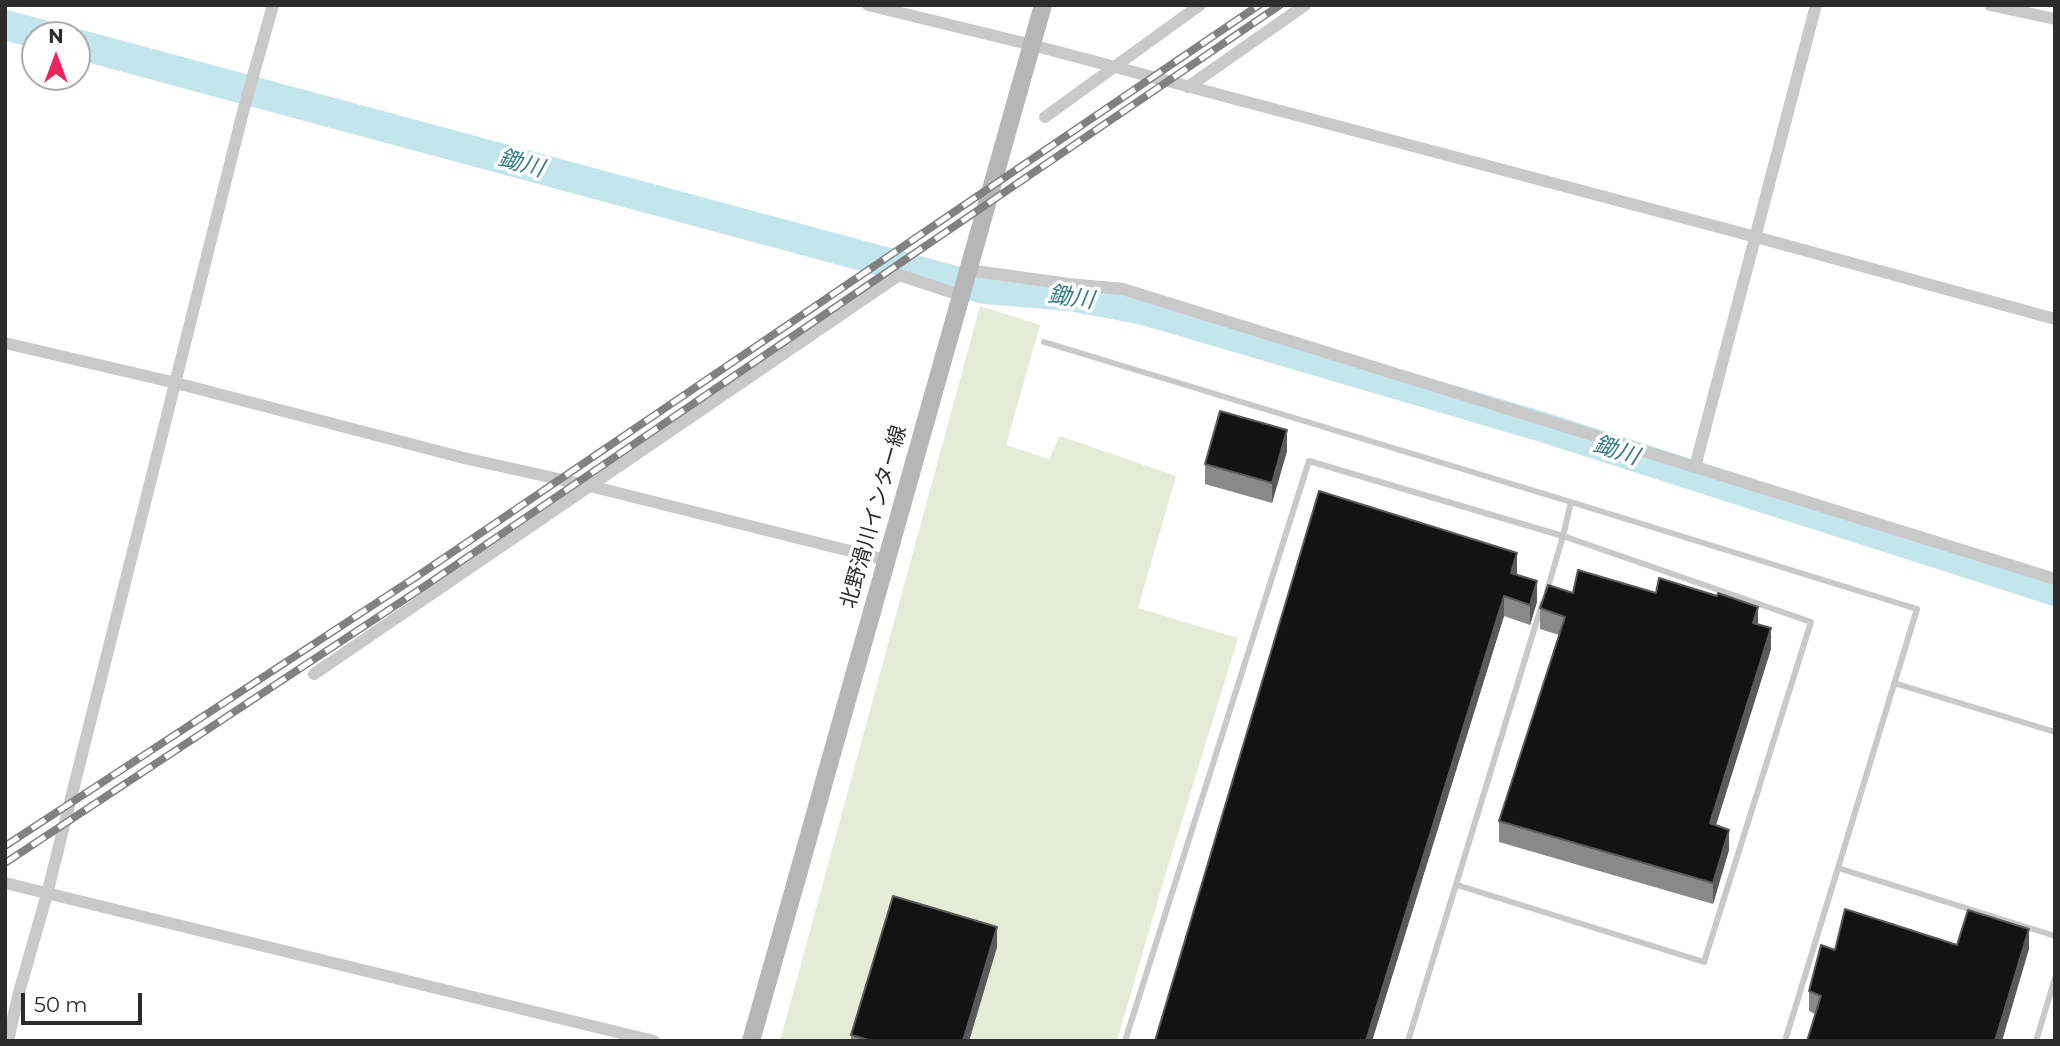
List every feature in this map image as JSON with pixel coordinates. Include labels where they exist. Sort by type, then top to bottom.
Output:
[{"type":"main road","name":"北野滑川インター線","points":[[751,1041],[1043,5]]},
{"type":"street","points":[[8,1041],[244,108],[273,5]]},
{"type":"street","points":[[868,5],[1113,66],[2055,319]]},
{"type":"street","points":[[1045,117],[1200,5]]},
{"type":"street","points":[[1188,86],[1305,5]]},
{"type":"street","points":[[1695,467],[1816,5]]},
{"type":"street","points":[[1990,5],[2016,8],[2055,19]]},
{"type":"street","points":[[968,270],[1123,289],[2055,579]]},
{"type":"street","points":[[314,674],[898,275],[960,295]]},
{"type":"street","points":[[5,343],[886,560]]},
{"type":"street","points":[[5,883],[654,1041]]},
{"type":"lane","points":[[1044,342],[1917,609],[1785,1041]]},
{"type":"lane","points":[[1125,1041],[1309,461],[1563,536],[1811,622],[1704,962],[1457,885]]},
{"type":"lane","points":[[1408,1041],[1563,536],[1571,502]]},
{"type":"lane","points":[[1894,683],[2055,732]]},
{"type":"lane","points":[[1838,868],[2055,936]]},
{"type":"lane","points":[[2036,1041],[2055,978]]},
{"type":"green space","points":[[980,306],[1040,325],[1006,445],[1049,459],[1060,436],[1176,476],[1138,608],[1238,638],[1117,1041],[780,1041]]},
{"type":"building","points":[[1220,411],[1287,430],[1272,483],[1205,464]]},
{"type":"building","points":[[1319,491],[1517,553],[1511,573],[1537,581],[1530,605],[1504,596],[1366,1041],[1155,1041]]},
{"type":"building","points":[[1578,570],[1656,593],[1659,578],[1717,596],[1718,593],[1758,607],[1753,623],[1771,628],[1710,823],[1729,830],[1713,883],[1499,821],[1565,617],[1540,608],[1548,585],[1573,593]]},
{"type":"building","points":[[893,896],[997,927],[963,1041],[872,1041],[851,1035]]},
{"type":"building","points":[[1845,909],[1957,945],[1968,910],[2029,929],[1995,1041],[1807,1041],[1821,996],[1809,991],[1821,945],[1835,950]]},
{"type":"waterway","name":"鋤川","points":[[5,25],[21,29]]},
{"type":"waterway","name":"鋤川","points":[[91,48],[985,289],[1070,296],[1144,310],[1536,425],[2055,591]]},
{"type":"railway","points":[[5,846],[416,577],[1259,5]]},
{"type":"railway","points":[[5,863],[425,586],[1280,5]]}]
